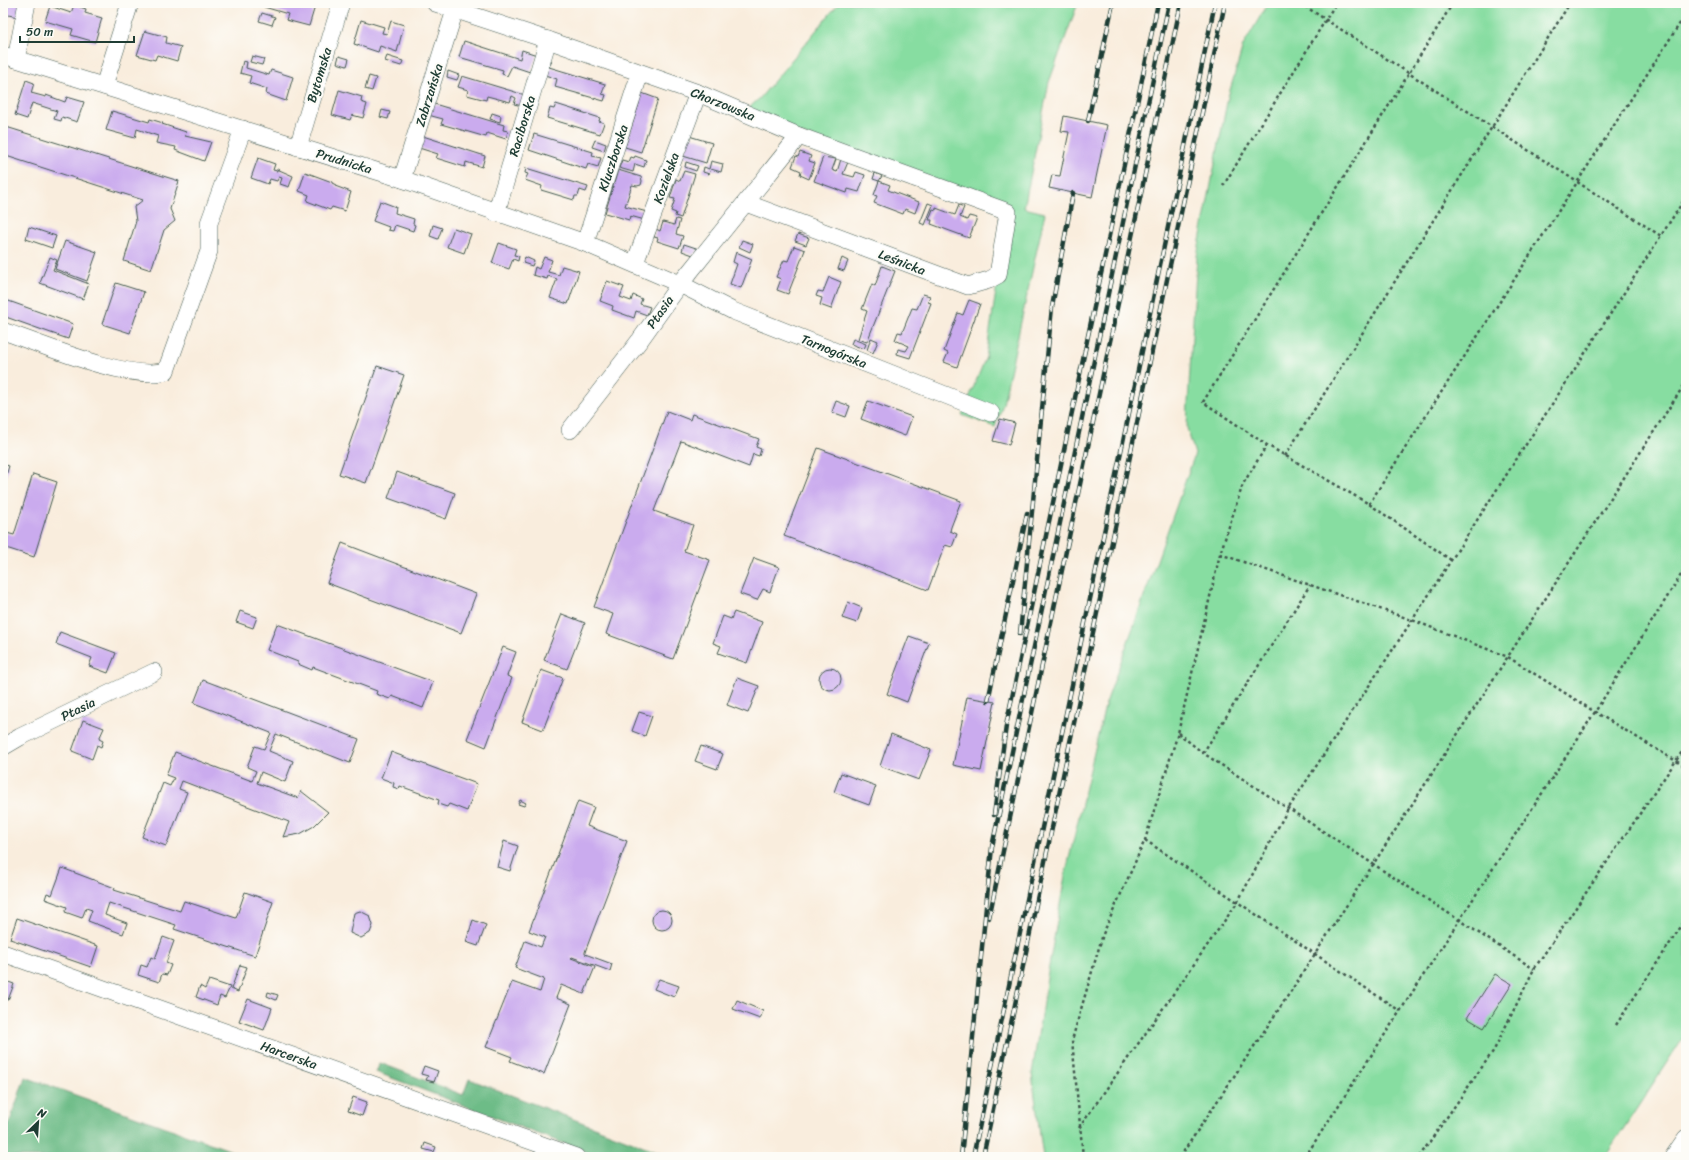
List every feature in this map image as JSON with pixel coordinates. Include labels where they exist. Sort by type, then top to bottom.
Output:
[{"type":"street","points":[[10,57],[27,3]]},
{"type":"street","points":[[104,86],[130,3]]},
{"type":"street","name":"Bytomska","points":[[298,147],[341,3]]},
{"type":"street","name":"Chorzowska","points":[[435,3],[548,40],[698,93],[799,136],[1008,212]]},
{"type":"street","name":"Zabrzańska","points":[[402,179],[455,10]]},
{"type":"street","name":"Raciborska","points":[[496,213],[548,40]]},
{"type":"street","name":"Prudnicka","points":[[10,57],[402,179],[585,243],[635,263],[680,284]]},
{"type":"street","name":"Kluczborska","points":[[585,243],[640,73]]},
{"type":"street","name":"Kozielska","points":[[635,263],[698,93]]},
{"type":"street","points":[[3,331],[101,364],[130,372],[156,374],[166,371],[209,251],[209,223],[243,129]]},
{"type":"street","name":"Ptasia","points":[[570,430],[640,340],[680,284],[799,136]]},
{"type":"street","name":"Leśnicka","points":[[746,203],[968,286],[989,280],[998,275],[1008,212]]},
{"type":"street","name":"Tarnogórska","points":[[680,284],[733,310],[991,413]]},
{"type":"street","name":"Ptasia","points":[[3,747],[20,737],[154,672]]},
{"type":"street","points":[[3,730],[20,737]]},
{"type":"street","name":"Harcerska","points":[[3,953],[576,1157]]},
{"type":"street","points":[[1673,1157],[1686,1138]]},
{"type":"path","points":[[1300,3],[1661,236]]},
{"type":"path","points":[[1222,186],[1336,3]]},
{"type":"path","points":[[1451,560],[1369,504],[1267,445],[1203,402],[1453,3]]},
{"type":"path","points":[[1285,456],[1491,126],[1570,3]]},
{"type":"path","points":[[1369,504],[1686,14]]},
{"type":"path","points":[[1079,1128],[1237,903],[1288,809],[1686,197]]},
{"type":"path","points":[[1180,1157],[1314,955],[1686,382]]},
{"type":"path","points":[[1083,1157],[1079,1128],[1072,1040],[1103,934],[1145,840],[1178,733],[1220,554],[1243,484],[1267,445]]},
{"type":"path","points":[[1220,554],[1412,620],[1508,657],[1686,767]]},
{"type":"path","points":[[1305,1157],[1595,712],[1686,567]]},
{"type":"path","points":[[1203,753],[1310,585]]},
{"type":"path","points":[[1178,733],[1203,753],[1534,969]]},
{"type":"path","points":[[1419,1157],[1494,1050],[1534,969],[1686,746]]},
{"type":"path","points":[[1145,840],[1314,955],[1400,1011]]},
{"type":"path","points":[[1616,1025],[1686,919]]},
{"type":"green space","points":[[839,3],[1078,3],[1049,82],[1024,208],[1045,213],[1003,404],[995,427],[962,415],[986,357],[1008,212],[744,112],[760,98]]},
{"type":"green space","points":[[1268,3],[1686,3],[1686,1033],[1605,1157],[1043,1157],[1032,1074],[1065,876],[1105,706],[1195,454],[1187,428],[1197,256],[1228,97],[1243,46]]},
{"type":"green space","points":[[380,1063],[463,1095],[469,1079],[672,1157],[599,1157],[376,1072]]},
{"type":"green space","points":[[25,1077],[247,1157],[3,1157],[3,1142]]},
{"type":"building","points":[[3,3],[21,3],[18,17],[3,14]]},
{"type":"building","points":[[265,3],[316,3],[309,26],[286,20],[288,14],[264,7]]},
{"type":"building","points":[[74,5],[86,9],[85,13],[102,18],[95,42],[71,35],[73,29],[45,21],[50,6],[71,13]]},
{"type":"building","points":[[262,13],[275,17],[272,25],[259,21]]},
{"type":"building","points":[[361,20],[384,27],[382,33],[387,34],[391,21],[404,25],[397,52],[380,46],[378,52],[354,44]]},
{"type":"building","points":[[145,31],[167,37],[166,43],[181,47],[177,61],[157,55],[155,60],[137,55]]},
{"type":"building","points":[[464,41],[520,59],[522,50],[537,55],[530,72],[512,66],[507,76],[502,74],[503,70],[459,57]]},
{"type":"building","points":[[252,56],[264,59],[262,65],[250,62]]},
{"type":"building","points":[[339,56],[349,59],[347,66],[337,63]]},
{"type":"building","points":[[387,56],[403,61],[401,66],[385,61]]},
{"type":"building","points":[[544,58],[552,61],[549,67],[605,84],[602,94],[606,95],[604,101],[555,87],[557,79],[539,73]]},
{"type":"building","points":[[243,61],[247,62],[246,68],[269,75],[271,70],[293,77],[286,101],[266,94],[267,89],[249,83],[251,76],[240,73]]},
{"type":"building","points":[[448,71],[459,75],[457,80],[447,77]]},
{"type":"building","points":[[369,76],[376,78],[372,91],[365,89]]},
{"type":"building","points":[[462,76],[525,95],[522,106],[514,104],[516,98],[512,96],[510,102],[487,96],[486,100],[467,95],[468,90],[458,87]]},
{"type":"building","points":[[26,80],[34,83],[31,93],[46,97],[46,95],[65,102],[67,97],[84,102],[77,122],[62,117],[61,121],[54,119],[57,111],[32,103],[27,119],[15,115]]},
{"type":"building","points":[[339,90],[362,97],[361,102],[367,104],[363,118],[352,115],[350,120],[332,115]]},
{"type":"building","points":[[639,92],[658,99],[641,152],[625,147],[639,104]]},
{"type":"building","points":[[431,103],[504,125],[503,130],[508,131],[506,139],[487,133],[486,137],[441,124],[443,119],[428,115]]},
{"type":"building","points":[[556,104],[600,118],[599,121],[604,123],[600,134],[547,118],[550,108],[554,109]]},
{"type":"building","points":[[382,110],[390,112],[388,119],[380,117]]},
{"type":"building","points":[[112,111],[149,122],[150,119],[163,123],[162,124],[186,132],[185,136],[211,142],[204,161],[175,150],[176,147],[156,143],[158,136],[137,129],[135,138],[106,130]]},
{"type":"building","points":[[492,113],[501,116],[500,122],[490,119]]},
{"type":"building","points":[[1064,116],[1107,125],[1092,197],[1049,188],[1052,175],[1060,176],[1069,132],[1061,131]]},
{"type":"building","points":[[3,126],[179,181],[170,209],[175,221],[164,230],[151,270],[124,261],[136,221],[134,207],[143,200],[3,155]]},
{"type":"building","points":[[534,134],[593,152],[592,156],[601,158],[598,167],[588,164],[586,169],[529,150]]},
{"type":"building","points":[[423,136],[485,156],[482,167],[466,162],[465,167],[436,158],[438,154],[419,148]]},
{"type":"building","points":[[689,136],[712,143],[706,163],[683,156]]},
{"type":"building","points":[[595,140],[606,144],[604,151],[592,147]]},
{"type":"building","points":[[800,152],[811,156],[809,161],[815,163],[809,179],[800,175],[801,171],[792,167],[796,156],[798,157]]},
{"type":"building","points":[[635,156],[646,160],[644,167],[635,164],[633,172],[619,168],[622,160],[629,162],[631,157],[634,158]]},
{"type":"building","points":[[823,157],[836,159],[832,170],[837,172],[841,159],[848,162],[843,174],[854,177],[856,172],[865,175],[859,192],[848,189],[847,193],[814,181]]},
{"type":"building","points":[[258,158],[275,164],[273,170],[277,171],[277,169],[293,176],[289,187],[280,184],[282,178],[279,177],[277,181],[270,179],[268,184],[251,178]]},
{"type":"building","points":[[711,161],[723,164],[721,172],[711,169],[709,174],[703,172],[704,167],[709,169]]},
{"type":"building","points":[[686,162],[698,166],[696,171],[685,167]]},
{"type":"building","points":[[526,168],[588,187],[586,192],[580,190],[578,196],[575,196],[574,200],[541,190],[542,186],[525,180],[528,174],[525,173]]},
{"type":"building","points":[[618,170],[641,177],[641,185],[632,185],[625,206],[647,212],[645,220],[630,216],[629,220],[605,213]]},
{"type":"building","points":[[684,171],[695,174],[681,218],[675,216],[676,213],[671,211],[675,199],[670,198],[676,179],[680,181]]},
{"type":"building","points":[[305,172],[332,182],[336,185],[335,186],[351,192],[345,211],[332,207],[330,210],[307,201],[309,195],[299,191]]},
{"type":"building","points":[[875,173],[882,176],[879,181],[873,179]]},
{"type":"building","points":[[879,181],[890,185],[888,190],[919,202],[915,213],[905,209],[903,214],[874,203],[877,196],[874,195]]},
{"type":"building","points":[[380,201],[396,207],[395,213],[414,219],[413,224],[415,225],[413,231],[395,225],[393,231],[388,230],[389,227],[373,221]]},
{"type":"building","points":[[928,203],[933,205],[925,225],[920,223]]},
{"type":"building","points":[[959,205],[964,207],[960,217],[967,220],[969,216],[977,218],[969,238],[931,224],[932,220],[929,220],[933,209],[936,210],[936,208],[955,215]]},
{"type":"building","points":[[676,219],[680,220],[676,234],[683,236],[679,248],[657,241],[658,238],[654,237],[656,229],[660,231],[663,222],[674,225]]},
{"type":"building","points":[[433,225],[442,228],[438,239],[430,236]]},
{"type":"building","points":[[29,227],[56,236],[52,248],[26,239]]},
{"type":"building","points":[[454,228],[471,234],[464,253],[447,247]]},
{"type":"building","points":[[798,234],[809,238],[806,245],[795,241]]},
{"type":"building","points":[[742,240],[753,244],[750,252],[739,247]]},
{"type":"building","points":[[65,241],[97,252],[87,281],[55,269]]},
{"type":"building","points":[[499,243],[516,249],[514,255],[519,256],[518,261],[513,259],[509,269],[492,263]]},
{"type":"building","points":[[684,244],[699,249],[693,255],[682,251]]},
{"type":"building","points":[[794,246],[805,250],[788,294],[777,290],[781,279],[776,277],[784,260],[788,261]]},
{"type":"building","points":[[736,252],[752,259],[741,288],[730,284],[737,264],[733,262]]},
{"type":"building","points":[[50,257],[57,260],[53,270],[89,284],[83,299],[40,283]]},
{"type":"building","points":[[525,257],[534,261],[532,266],[523,263]]},
{"type":"building","points":[[544,257],[552,260],[548,272],[559,275],[562,266],[579,271],[568,304],[550,298],[557,279],[548,276],[547,279],[533,275],[535,267],[539,269]]},
{"type":"building","points":[[842,258],[848,261],[844,271],[838,269]]},
{"type":"building","points":[[882,266],[895,271],[867,342],[858,339],[867,311],[862,309],[872,284],[875,286]]},
{"type":"building","points":[[829,277],[841,282],[831,309],[820,305],[822,298],[816,296],[818,291],[823,292]]},
{"type":"building","points":[[607,281],[624,287],[620,297],[631,301],[633,295],[642,299],[640,304],[650,307],[647,315],[636,311],[634,318],[612,310],[613,306],[600,301]]},
{"type":"building","points":[[116,283],[144,292],[130,333],[102,324]]},
{"type":"building","points":[[923,294],[930,296],[928,302],[931,303],[910,358],[897,354],[898,349],[906,351],[909,346],[895,340],[898,332],[902,333],[912,308],[917,309]]},
{"type":"building","points":[[3,299],[73,324],[68,339],[3,316]]},
{"type":"building","points":[[969,300],[980,304],[957,367],[944,362],[948,353],[944,351],[958,313],[963,315]]},
{"type":"building","points":[[871,338],[878,341],[873,353],[867,350]]},
{"type":"building","points":[[853,339],[866,344],[864,349],[851,344]]},
{"type":"building","points":[[377,366],[404,375],[366,483],[339,474]]},
{"type":"building","points":[[836,401],[850,406],[846,417],[832,412]]},
{"type":"building","points":[[868,401],[912,417],[905,436],[861,419]]},
{"type":"building","points":[[667,411],[690,420],[692,414],[759,439],[756,447],[761,449],[759,456],[753,454],[749,467],[681,441],[654,511],[693,525],[684,551],[710,560],[673,659],[606,634],[613,614],[594,607]]},
{"type":"building","points":[[1000,419],[1015,423],[1009,445],[993,441]]},
{"type":"building","points":[[818,448],[961,501],[950,531],[957,534],[952,547],[945,545],[928,590],[784,536]]},
{"type":"building","points":[[3,464],[9,466],[5,479],[3,479]]},
{"type":"building","points":[[397,472],[455,493],[446,519],[388,498]]},
{"type":"building","points":[[33,474],[57,482],[34,557],[3,547],[3,532],[14,535]]},
{"type":"building","points":[[342,543],[476,594],[461,633],[327,583]]},
{"type":"building","points":[[754,558],[779,567],[770,592],[763,589],[757,600],[740,594]]},
{"type":"building","points":[[848,602],[862,608],[857,623],[842,618]]},
{"type":"building","points":[[240,611],[257,617],[253,628],[236,622]]},
{"type":"building","points":[[734,612],[762,622],[747,663],[718,653],[721,646],[713,643],[723,616],[731,619]]},
{"type":"building","points":[[562,614],[585,623],[567,669],[544,660]]},
{"type":"building","points":[[277,624],[433,682],[423,708],[392,696],[390,699],[376,694],[377,691],[313,667],[312,670],[298,664],[298,662],[267,650]]},
{"type":"building","points":[[60,632],[116,653],[108,673],[89,666],[92,658],[56,644]]},
{"type":"building","points":[[909,636],[929,643],[907,702],[887,694]]},
{"type":"building","points":[[503,647],[516,652],[507,676],[512,678],[486,747],[467,739]]},
{"type":"building","points":[[826,668],[834,668],[841,675],[841,683],[834,690],[826,690],[819,683],[819,675]]},
{"type":"building","points":[[541,670],[563,678],[543,730],[522,722]]},
{"type":"building","points":[[737,678],[759,686],[748,713],[727,705]]},
{"type":"building","points":[[203,680],[359,739],[350,763],[276,734],[269,751],[293,761],[285,782],[261,772],[257,783],[298,798],[301,791],[328,812],[314,826],[300,834],[283,837],[289,822],[182,781],[179,789],[187,792],[166,846],[142,837],[163,783],[170,786],[174,778],[166,775],[175,752],[252,781],[256,771],[247,767],[255,746],[264,749],[271,733],[194,703]]},
{"type":"building","points":[[967,697],[995,702],[981,771],[953,765]]},
{"type":"building","points":[[639,712],[652,716],[645,736],[632,731]]},
{"type":"building","points":[[83,720],[104,728],[99,739],[103,741],[101,747],[97,745],[92,759],[72,751]]},
{"type":"building","points":[[891,734],[931,750],[919,780],[880,766]]},
{"type":"building","points":[[701,746],[723,754],[717,769],[695,761]]},
{"type":"building","points":[[391,752],[477,784],[467,811],[449,804],[447,807],[438,804],[439,800],[400,786],[399,789],[393,787],[394,783],[381,778]]},
{"type":"building","points":[[841,773],[876,786],[869,805],[834,792]]},
{"type":"building","points":[[520,800],[526,803],[524,806],[518,804]]},
{"type":"building","points":[[578,801],[594,807],[587,826],[627,841],[585,952],[585,954],[612,964],[610,971],[572,957],[571,958],[595,967],[584,994],[561,985],[556,998],[571,1004],[544,1074],[510,1061],[512,1057],[486,1047],[512,982],[540,992],[544,979],[515,968],[525,941],[541,947],[545,937],[529,931]]},
{"type":"building","points":[[504,841],[518,846],[510,871],[497,867]]},
{"type":"building","points":[[62,868],[115,888],[114,890],[180,911],[184,901],[236,918],[245,892],[273,902],[255,956],[174,929],[176,925],[109,903],[105,915],[127,923],[123,934],[88,921],[92,910],[86,908],[82,918],[65,912],[67,907],[45,899],[47,893],[52,895]]},
{"type":"building","points":[[662,910],[669,913],[672,920],[669,927],[662,930],[655,927],[652,920],[655,913]]},
{"type":"building","points":[[360,911],[370,916],[373,925],[370,933],[361,938],[350,933],[354,913]]},
{"type":"building","points":[[17,918],[98,946],[91,967],[10,939]]},
{"type":"building","points":[[473,920],[486,925],[478,946],[466,942]]},
{"type":"building","points":[[163,937],[174,941],[166,963],[171,965],[167,975],[162,974],[159,982],[138,975],[141,965],[147,967],[151,957],[155,959]]},
{"type":"building","points":[[240,965],[247,967],[238,992],[231,989]]},
{"type":"building","points":[[1495,974],[1512,984],[1484,1028],[1467,1018]]},
{"type":"building","points":[[659,979],[679,986],[674,997],[654,989]]},
{"type":"building","points":[[3,980],[14,984],[8,1000],[3,999]]},
{"type":"building","points":[[209,980],[230,987],[225,998],[220,996],[217,1005],[196,997],[200,986],[205,989]]},
{"type":"building","points":[[268,992],[278,995],[276,1000],[267,996]]},
{"type":"building","points":[[248,999],[272,1008],[264,1030],[239,1021]]},
{"type":"building","points":[[737,1000],[763,1011],[760,1019],[733,1009]]},
{"type":"building","points":[[424,1066],[438,1071],[434,1082],[426,1080],[428,1076],[421,1074]]},
{"type":"building","points":[[353,1097],[367,1102],[362,1116],[348,1111]]},
{"type":"building","points":[[425,1143],[436,1147],[434,1152],[423,1149]]},
{"type":"railway","points":[[1088,121],[1113,3]]},
{"type":"railway","points":[[994,815],[1006,726],[1158,3]]},
{"type":"railway","points":[[961,1157],[992,847],[1169,3]]},
{"type":"railway","points":[[989,918],[1181,3]]},
{"type":"railway","points":[[973,1157],[1215,3]]},
{"type":"railway","points":[[983,1157],[1225,3]]},
{"type":"railway","points":[[1020,634],[1052,307],[1073,193]]},
{"type":"railway","points":[[988,701],[1027,513]]}]
